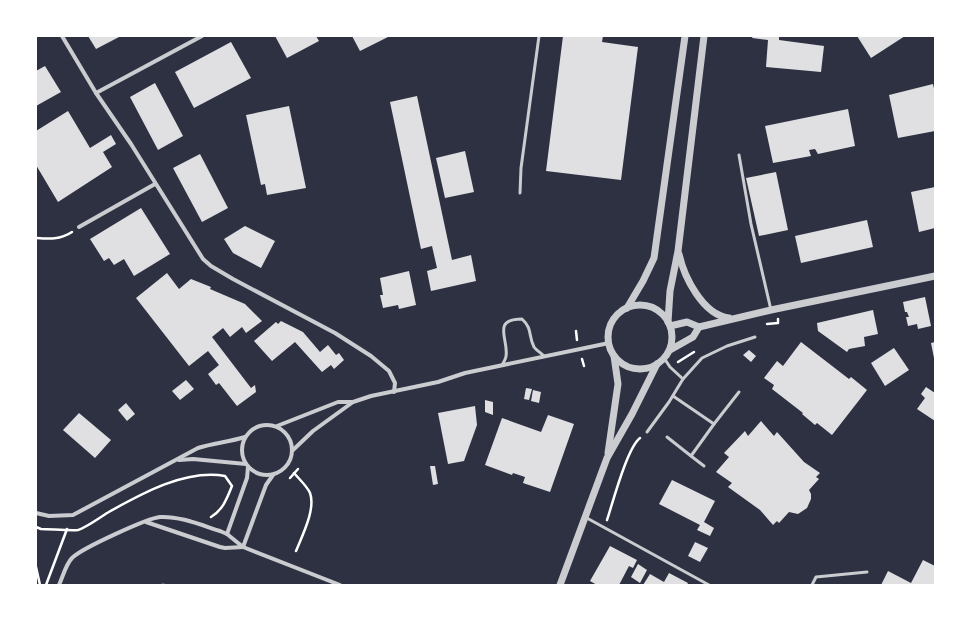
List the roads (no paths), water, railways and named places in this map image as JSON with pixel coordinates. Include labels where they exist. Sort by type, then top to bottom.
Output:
[{"type":"street","points":[[62,36],[96,93],[131,144],[203,260],[211,266],[335,333],[371,356],[389,371],[395,383],[394,392]]},
{"type":"street","points":[[96,93],[202,36]]},
{"type":"street","points":[[627,308],[643,281],[654,258],[685,36]]},
{"type":"street","points":[[670,350],[672,338],[669,324],[670,291],[678,251],[704,36]]},
{"type":"street","points":[[79,227],[155,184]]},
{"type":"street","points":[[678,251],[686,277],[702,301],[712,311],[722,317],[733,319]]},
{"type":"street","points":[[669,324],[687,322],[699,327],[771,310],[935,276]]},
{"type":"street","points":[[607,458],[618,384],[614,356],[609,343],[609,331],[613,320],[627,308],[638,305],[650,307],[660,312],[669,324]]},
{"type":"street","points":[[614,356],[623,364],[634,368],[646,368],[657,364],[670,350],[693,337],[699,327]]},
{"type":"street","points":[[293,450],[314,431],[353,402],[371,396],[438,382],[465,373],[609,343]]},
{"type":"street","points":[[560,585],[607,458],[632,414],[657,364]]},
{"type":"street","points":[[277,426],[338,402],[353,402]]},
{"type":"street","points":[[268,424],[277,426],[285,432],[292,445],[293,450],[291,459],[287,466],[280,472],[273,475],[260,474],[247,465],[243,460],[242,451],[245,437],[251,430],[259,426],[268,424]]},
{"type":"street","points":[[36,513],[49,516],[73,515],[198,448],[210,444],[231,442],[245,437]]},
{"type":"street","points":[[176,460],[193,459],[247,465]]},
{"type":"street","points":[[227,534],[247,478],[247,465]]},
{"type":"street","points":[[244,547],[266,484],[273,475]]},
{"type":"street","points":[[59,585],[72,558],[82,550],[131,527],[159,517],[173,518],[198,524],[227,534],[244,547],[340,585]]},
{"type":"street","points":[[146,522],[220,547],[244,547]]},
{"type":"lane","points":[[520,193],[521,168],[539,36]]},
{"type":"lane","points":[[739,155],[751,224],[771,310]]},
{"type":"lane","points":[[502,365],[506,356],[503,334],[504,326],[508,321],[514,319],[522,319],[526,323],[530,330],[534,347],[544,356]]},
{"type":"lane","points":[[647,432],[673,396],[683,379],[702,358],[727,346],[755,337]]},
{"type":"lane","points":[[664,358],[670,367],[683,379]]},
{"type":"lane","points":[[691,456],[739,392]]},
{"type":"lane","points":[[673,396],[714,424]]},
{"type":"lane","points":[[667,437],[704,466]]},
{"type":"lane","points":[[586,517],[709,585]]},
{"type":"lane","points":[[812,585],[816,577],[867,572]]}]
